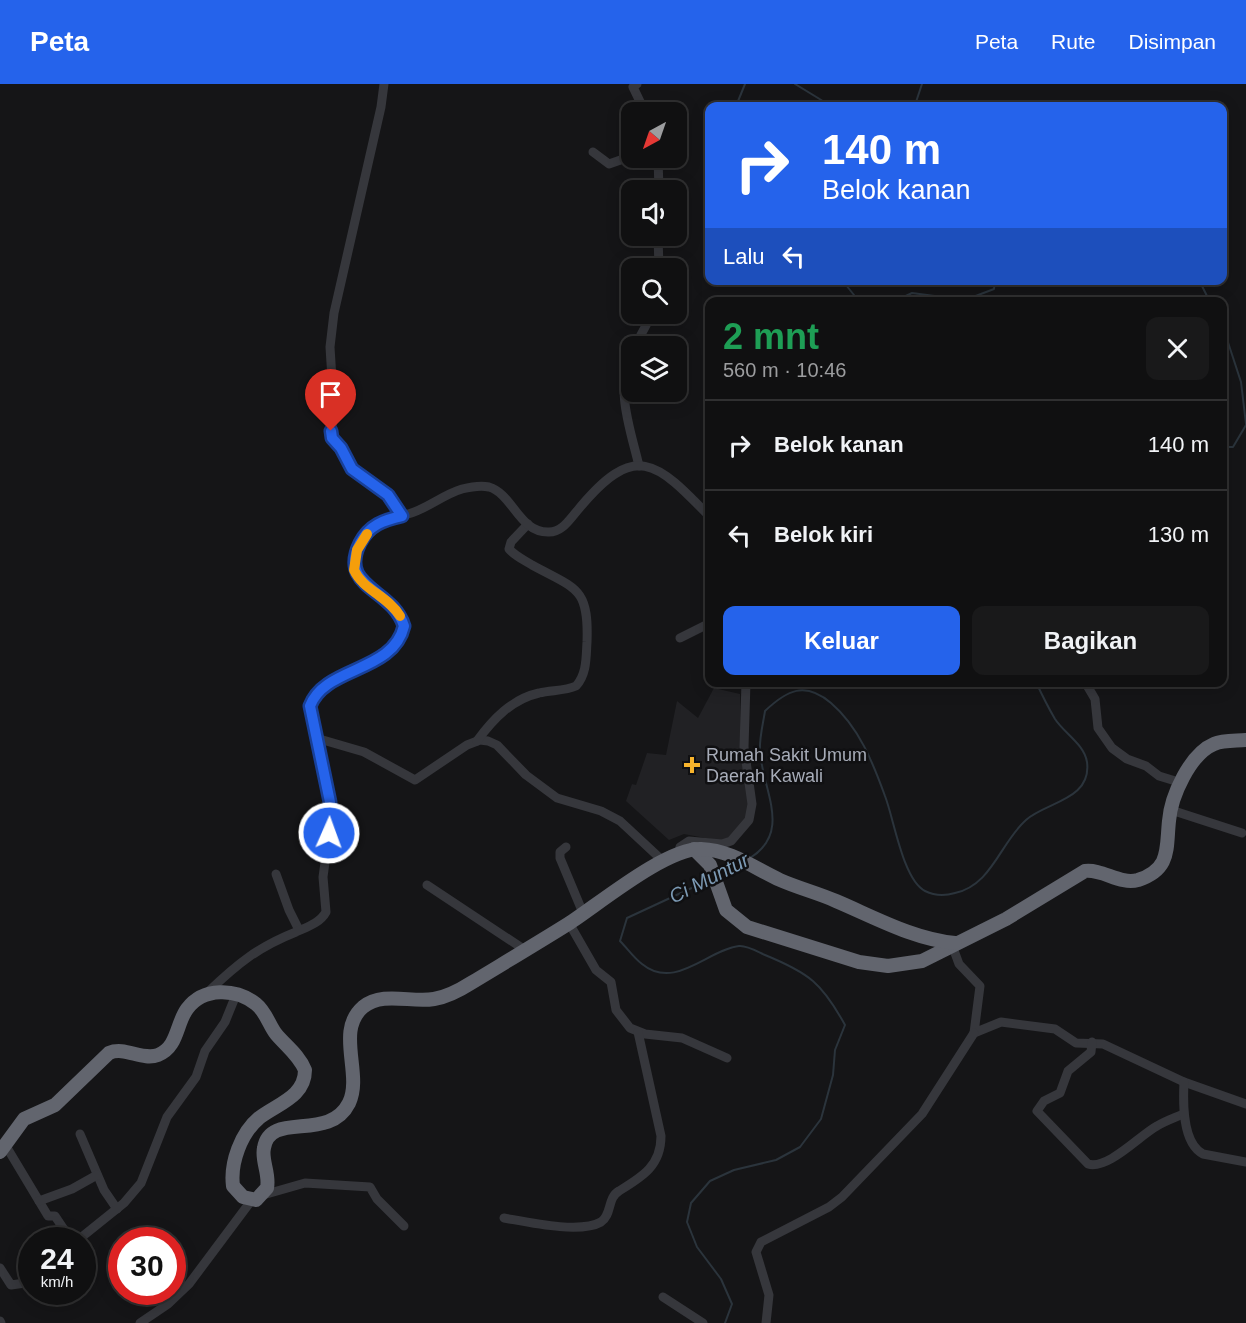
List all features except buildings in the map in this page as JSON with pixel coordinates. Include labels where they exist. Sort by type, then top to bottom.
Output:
[{"type":"highway","points":[[694,849],[713,870],[724,906],[740,922],[762,933],[859,962],[888,966],[912,963],[922,961],[1006,919],[1085,871],[1100,872],[1126,881],[1134,881],[1151,874],[1168,853],[1171,810],[1195,760],[1215,743],[1246,740]]},
{"type":"highway","points":[[3,1149],[24,1119],[55,1105],[109,1053],[115,1050],[152,1056],[166,1050],[176,1037],[187,1009],[208,992],[236,995],[257,1004],[275,1033],[301,1061],[305,1070],[299,1089],[290,1099],[252,1125],[237,1152],[233,1166],[233,1186],[243,1197],[257,1198],[268,1183],[263,1148],[269,1135],[282,1127],[315,1126],[331,1120],[345,1110],[350,1101],[353,1080],[351,1035],[353,1023],[363,1008],[382,999],[423,1000],[446,996],[569,923],[663,861],[694,849],[727,853],[780,880],[920,937],[953,944]]},
{"type":"street","points":[[384,84],[381,107],[334,313],[330,347],[334,411],[331,434],[352,469],[388,495],[402,516]]},
{"type":"street","points":[[634,85],[641,102]]},
{"type":"street","points":[[593,152],[607,164],[621,160]]},
{"type":"street","points":[[625,402],[639,466]]},
{"type":"street","points":[[208,992],[242,959],[272,942],[314,924],[326,912],[323,877],[329,833],[330,802],[310,706],[316,694],[390,651],[401,636],[404,626],[398,612],[386,598],[357,577],[354,562],[362,540],[370,529],[386,520],[402,516],[461,489],[483,486],[498,492],[528,524],[542,532],[558,530],[606,481],[623,470],[639,466],[656,468],[667,474],[705,512]]},
{"type":"street","points":[[316,738],[364,752],[415,780],[477,741],[488,726],[507,709],[528,696],[576,686],[585,669],[588,617],[584,600],[573,588],[520,558],[509,549],[509,544],[528,524]]},
{"type":"street","points":[[680,638],[705,626]]},
{"type":"street","points":[[679,853],[680,847],[689,841],[722,844],[731,841],[749,820],[752,804],[744,747],[746,687]]},
{"type":"street","points":[[1088,687],[1095,699],[1098,728],[1112,747],[1127,759],[1148,767],[1160,776],[1182,783]]},
{"type":"street","points":[[477,741],[496,745],[526,775],[557,798],[601,811],[620,821],[663,861]]},
{"type":"street","points":[[1171,810],[1242,833]]},
{"type":"street","points":[[566,847],[560,852],[560,858],[583,913]]},
{"type":"street","points":[[276,874],[299,930]]},
{"type":"street","points":[[427,885],[525,950]]},
{"type":"street","points":[[569,923],[596,970],[611,982],[614,1001],[622,1020],[638,1032],[682,1038],[727,1058]]},
{"type":"street","points":[[766,1323],[769,1295],[756,1252],[760,1242],[829,1207],[842,1197],[921,1114],[974,1033],[980,986],[959,964],[953,944]]},
{"type":"street","points":[[94,1227],[117,1209],[141,1183],[168,1117],[196,1077],[205,1051],[225,1022],[236,995]]},
{"type":"street","points":[[974,1033],[1001,1022],[1053,1029],[1076,1043],[1103,1044],[1184,1082],[1246,1104]]},
{"type":"street","points":[[504,1218],[571,1227],[600,1222],[605,1218],[613,1194],[649,1172],[661,1148],[661,1136],[638,1032]]},
{"type":"street","points":[[1092,1042],[1091,1053],[1066,1073],[1060,1093],[1043,1102],[1037,1111],[1088,1164],[1095,1165],[1110,1158],[1154,1127],[1183,1114]]},
{"type":"street","points":[[1184,1082],[1183,1114],[1199,1152],[1246,1162]]},
{"type":"street","points":[[80,1134],[97,1175],[117,1209]]},
{"type":"street","points":[[3,1149],[48,1216],[56,1217],[63,1227]]},
{"type":"street","points":[[39,1201],[72,1190],[97,1175]]},
{"type":"street","points":[[140,1323],[168,1304],[189,1284],[257,1198],[305,1183],[370,1186],[377,1199],[404,1226]]},
{"type":"street","points":[[0,1268],[11,1285],[18,1284]]},
{"type":"street","points":[[663,1297],[703,1323]]},
{"type":"shaded area","name":"Rumah Sakit Umum Daerah Kawali","points":[[714,688],[740,694],[741,750],[749,800],[746,819],[732,836],[721,841],[684,834],[669,840],[626,801],[632,784],[636,785],[647,753],[666,755],[677,701],[698,718]]},
{"type":"waterway","name":"Ci Muntur","points":[[738,102],[745,84]]},
{"type":"waterway","name":"Ci Muntur","points":[[795,84],[824,102]]},
{"type":"waterway","name":"Ci Muntur","points":[[916,102],[922,84]]},
{"type":"waterway","name":"Ci Muntur","points":[[846,285],[856,297]]},
{"type":"waterway","name":"Ci Muntur","points":[[973,297],[994,289],[994,285]]},
{"type":"waterway","name":"Ci Muntur","points":[[1202,285],[1208,297]]},
{"type":"waterway","name":"Ci Muntur","points":[[904,297],[912,293],[942,297]]},
{"type":"waterway","name":"Ci Muntur","points":[[1227,339],[1241,382],[1246,424]]},
{"type":"waterway","name":"Ci Muntur","points":[[1227,447],[1233,447],[1246,425]]},
{"type":"waterway","name":"Ci Muntur","points":[[750,858],[763,848],[770,836],[772,823],[772,810],[760,752],[765,711],[789,693],[804,690],[822,696],[831,703],[850,723],[864,746],[888,806],[905,862],[917,885],[925,891],[940,895],[968,889],[987,872],[1017,829],[1026,820],[1075,792],[1087,775],[1087,762],[1082,750],[1055,719],[1038,687]]},
{"type":"waterway","name":"Ci Muntur","points":[[719,876],[740,864]]},
{"type":"waterway","name":"Ci Muntur","points":[[711,879],[627,918],[620,941],[642,964],[654,971],[667,973],[691,967],[727,949],[739,946],[749,948],[793,968],[813,981],[829,999],[845,1025],[835,1050],[833,1075],[821,1119],[800,1147],[776,1160],[734,1170],[710,1181],[691,1203],[687,1222],[697,1247],[721,1279],[732,1304],[725,1323]]},
{"type":"slow traffic","points":[[367,534],[357,550],[354,570],[361,581],[386,598],[400,616]]},
{"type":"place","name":"Rumah Sakit Umum Daerah Kawali","points":[[692,765]]},
{"type":"route","points":[[329,833],[330,802],[310,706],[316,694],[323,689],[390,651],[401,636],[404,626],[398,612],[386,598],[361,581],[354,570],[357,550],[370,529],[386,520],[402,516],[388,495],[352,469],[341,448],[332,438],[331,431]]}]
